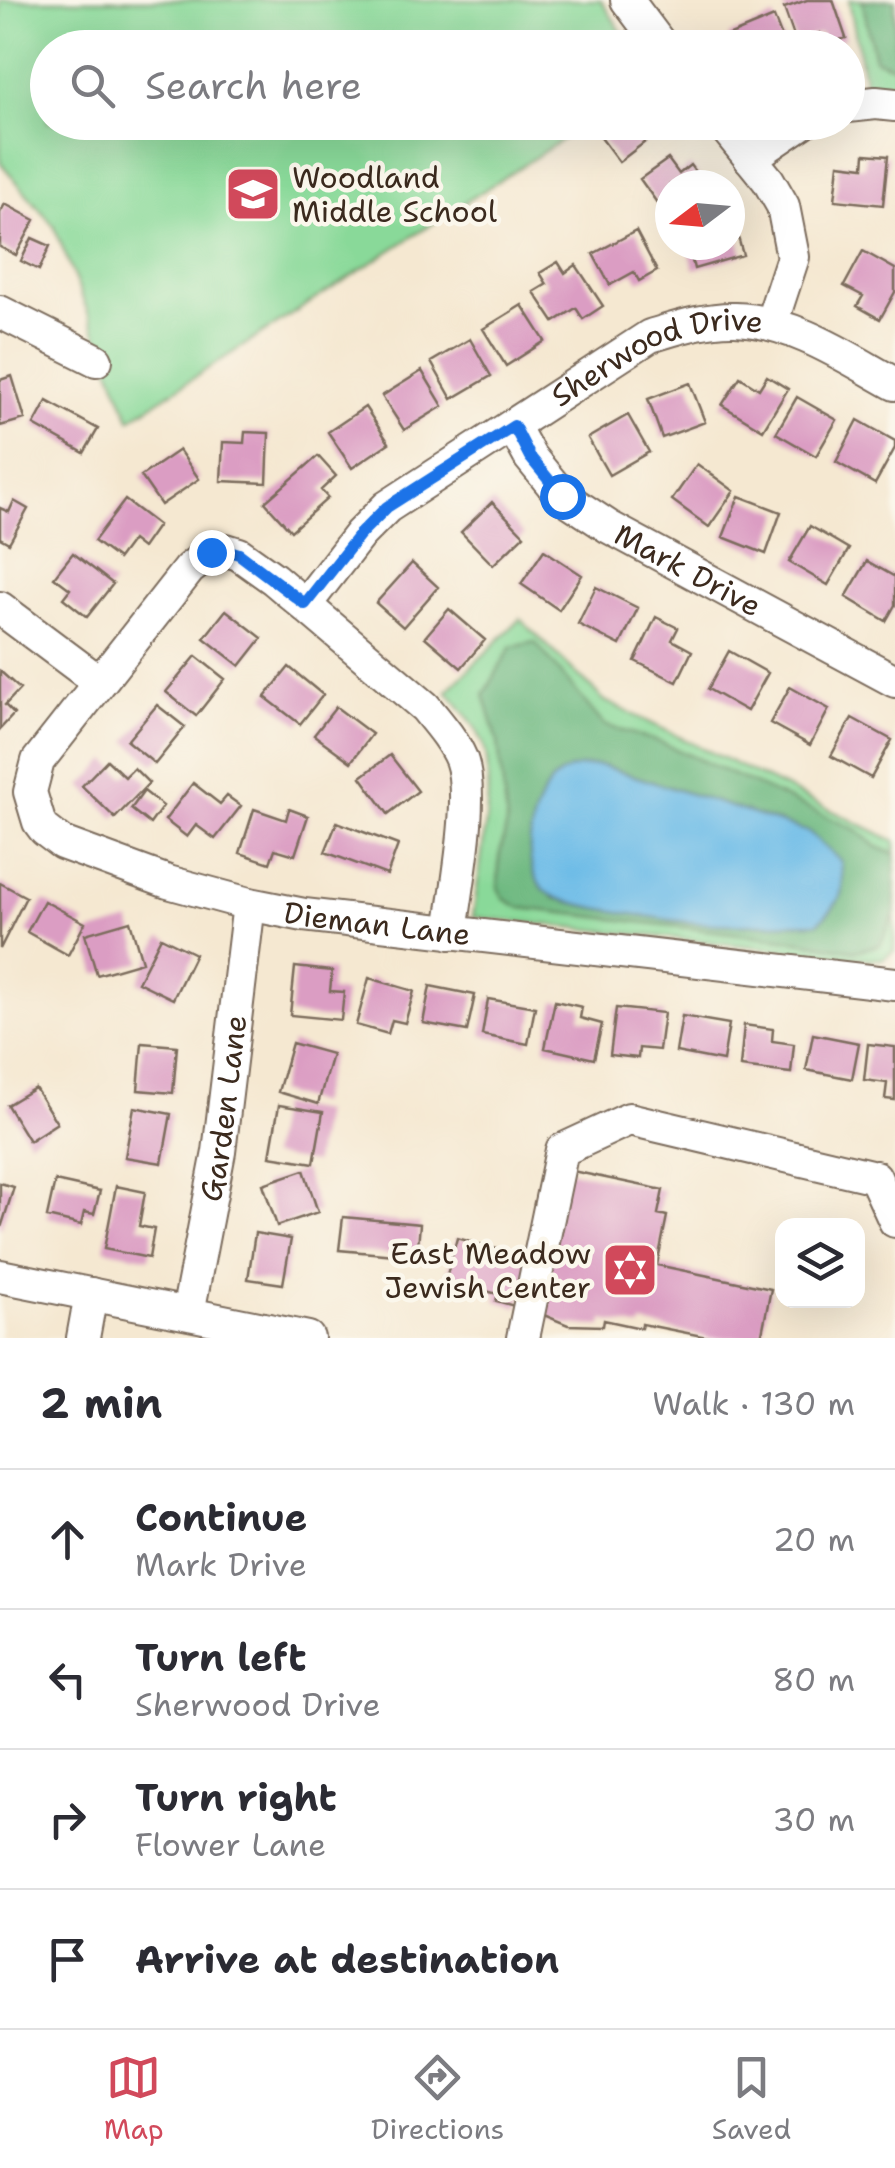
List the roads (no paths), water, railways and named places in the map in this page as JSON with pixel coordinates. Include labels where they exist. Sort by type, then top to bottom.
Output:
[{"type":"street","points":[[627,0],[650,30]]},
{"type":"street","points":[[865,104],[895,105]]},
{"type":"street","points":[[736,140],[768,180],[783,206],[793,257],[771,324]]},
{"type":"street","points":[[750,158],[776,140]]},
{"type":"street","points":[[0,312],[96,360]]},
{"type":"street","name":"Sherwood Drive","points":[[305,604],[360,534],[387,507],[650,336],[688,324],[731,318],[771,324],[807,337],[895,384]]},
{"type":"street","name":"Mark Drive","points":[[514,426],[530,457],[562,496],[609,527],[895,681]]},
{"type":"street","name":"Dieman Lane","points":[[305,604],[239,554],[226,550],[211,552],[189,569],[38,762],[30,792],[44,830],[62,843],[168,882],[304,915],[895,984]]},
{"type":"street","points":[[305,604],[425,707],[460,758],[466,813],[451,933]]},
{"type":"street","points":[[0,608],[98,682]]},
{"type":"street","name":"Garden Lane","points":[[188,1313],[218,1152],[249,904]]},
{"type":"street","points":[[523,1338],[562,1150],[629,1119],[874,1177],[895,1220]]},
{"type":"street","points":[[0,1276],[308,1338]]},
{"type":"street","points":[[83,1338],[92,1294]]},
{"type":"water","points":[[600,765],[809,832],[841,861],[843,882],[837,902],[818,923],[735,925],[663,919],[557,898],[543,889],[530,859],[538,804],[561,773]]},
{"type":"place","name":"Woodland Middle School","points":[[253,194]]},
{"type":"place","name":"East Meadow Jewish Center","points":[[630,1270]]}]
